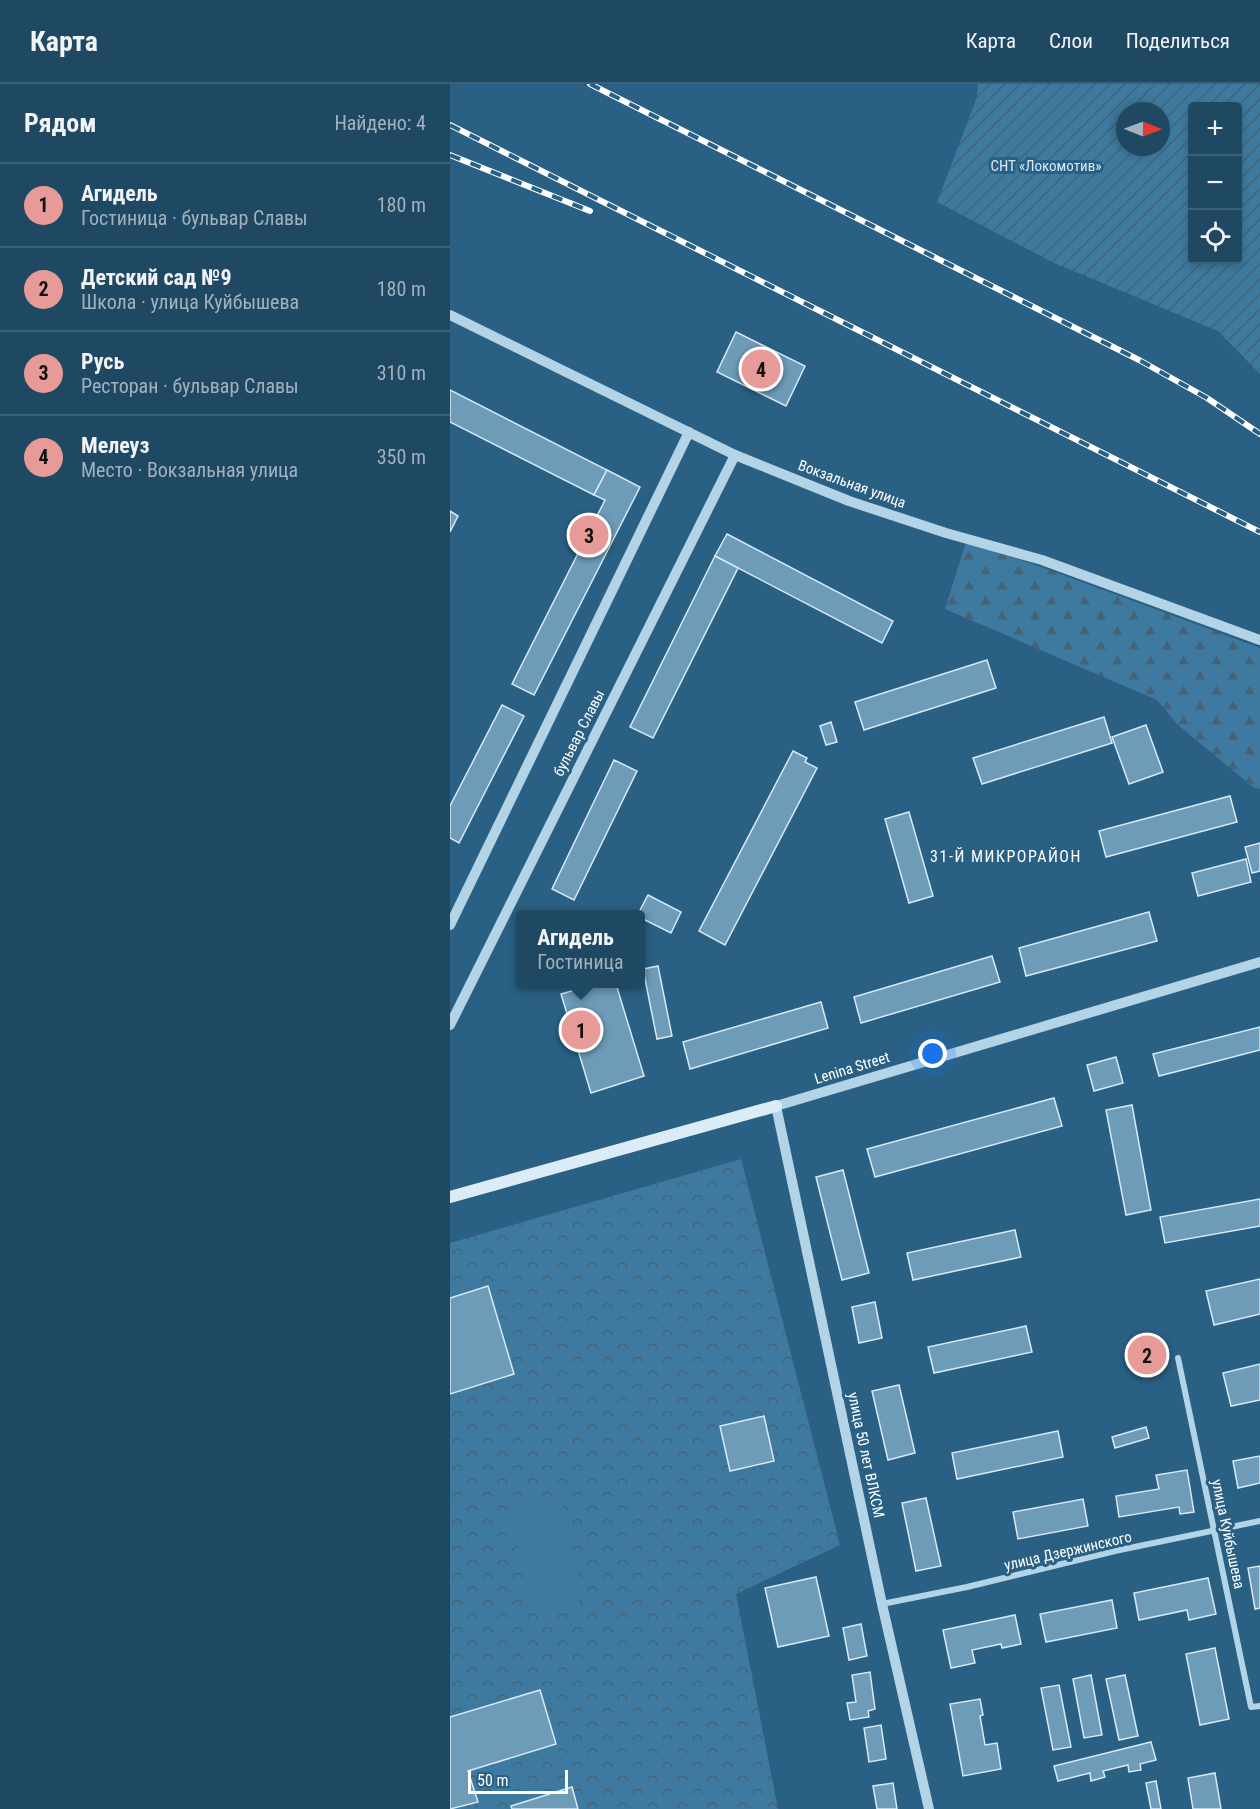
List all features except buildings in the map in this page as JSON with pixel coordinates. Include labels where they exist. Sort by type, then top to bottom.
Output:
[{"type":"main road","name":"Lenina Street","points":[[450,1197],[776,1106]]},
{"type":"street","name":"Вокзальная улица","points":[[450,315],[735,455],[849,501],[946,533],[1042,560],[1260,640]]},
{"type":"street","name":"бульвар Славы","points":[[450,924],[689,432]]},
{"type":"street","name":"бульвар Славы","points":[[450,1025],[735,455]]},
{"type":"street","name":"Lenina Street","points":[[776,1106],[1260,962]]},
{"type":"street","name":"улица 50 лет ВЛКСМ","points":[[776,1106],[882,1604],[929,1809]]},
{"type":"street","name":"улица Куйбышева","points":[[1178,1358],[1251,1707],[1260,1706]]},
{"type":"street","name":"улица Дзержинского","points":[[882,1604],[1260,1521]]},
{"type":"green space","name":"СНТ «Локомотив»","points":[[978,84],[1260,84],[1260,374],[1218,331],[1054,263],[937,202],[977,97]]},
{"type":"green space","points":[[966,542],[1047,569],[1260,648],[1260,789],[1253,787],[1178,725],[1157,700],[945,609]]},
{"type":"green space","points":[[741,1159],[840,1545],[736,1594],[778,1809],[450,1809],[450,1243]]},
{"type":"green space","points":[[547,1496],[558,1500],[565,1511],[582,1598],[574,1606],[537,1611],[532,1606],[513,1521],[514,1514],[524,1502]]},
{"type":"railway","points":[[590,84],[1141,361],[1207,398],[1260,434]]},
{"type":"railway","points":[[450,125],[1260,532]]},
{"type":"railway","points":[[450,155],[590,211]]},
{"type":"place","name":"Мелеуз","points":[[761,369]]},
{"type":"place","name":"Русь","points":[[589,535]]},
{"type":"place","name":"Агидель","points":[[581,1030]]},
{"type":"place","name":"Детский сад №9","points":[[1147,1355]]},
{"type":"district","name":"31-Й МИКРОРАЙОН","points":[[1006,856]]}]
